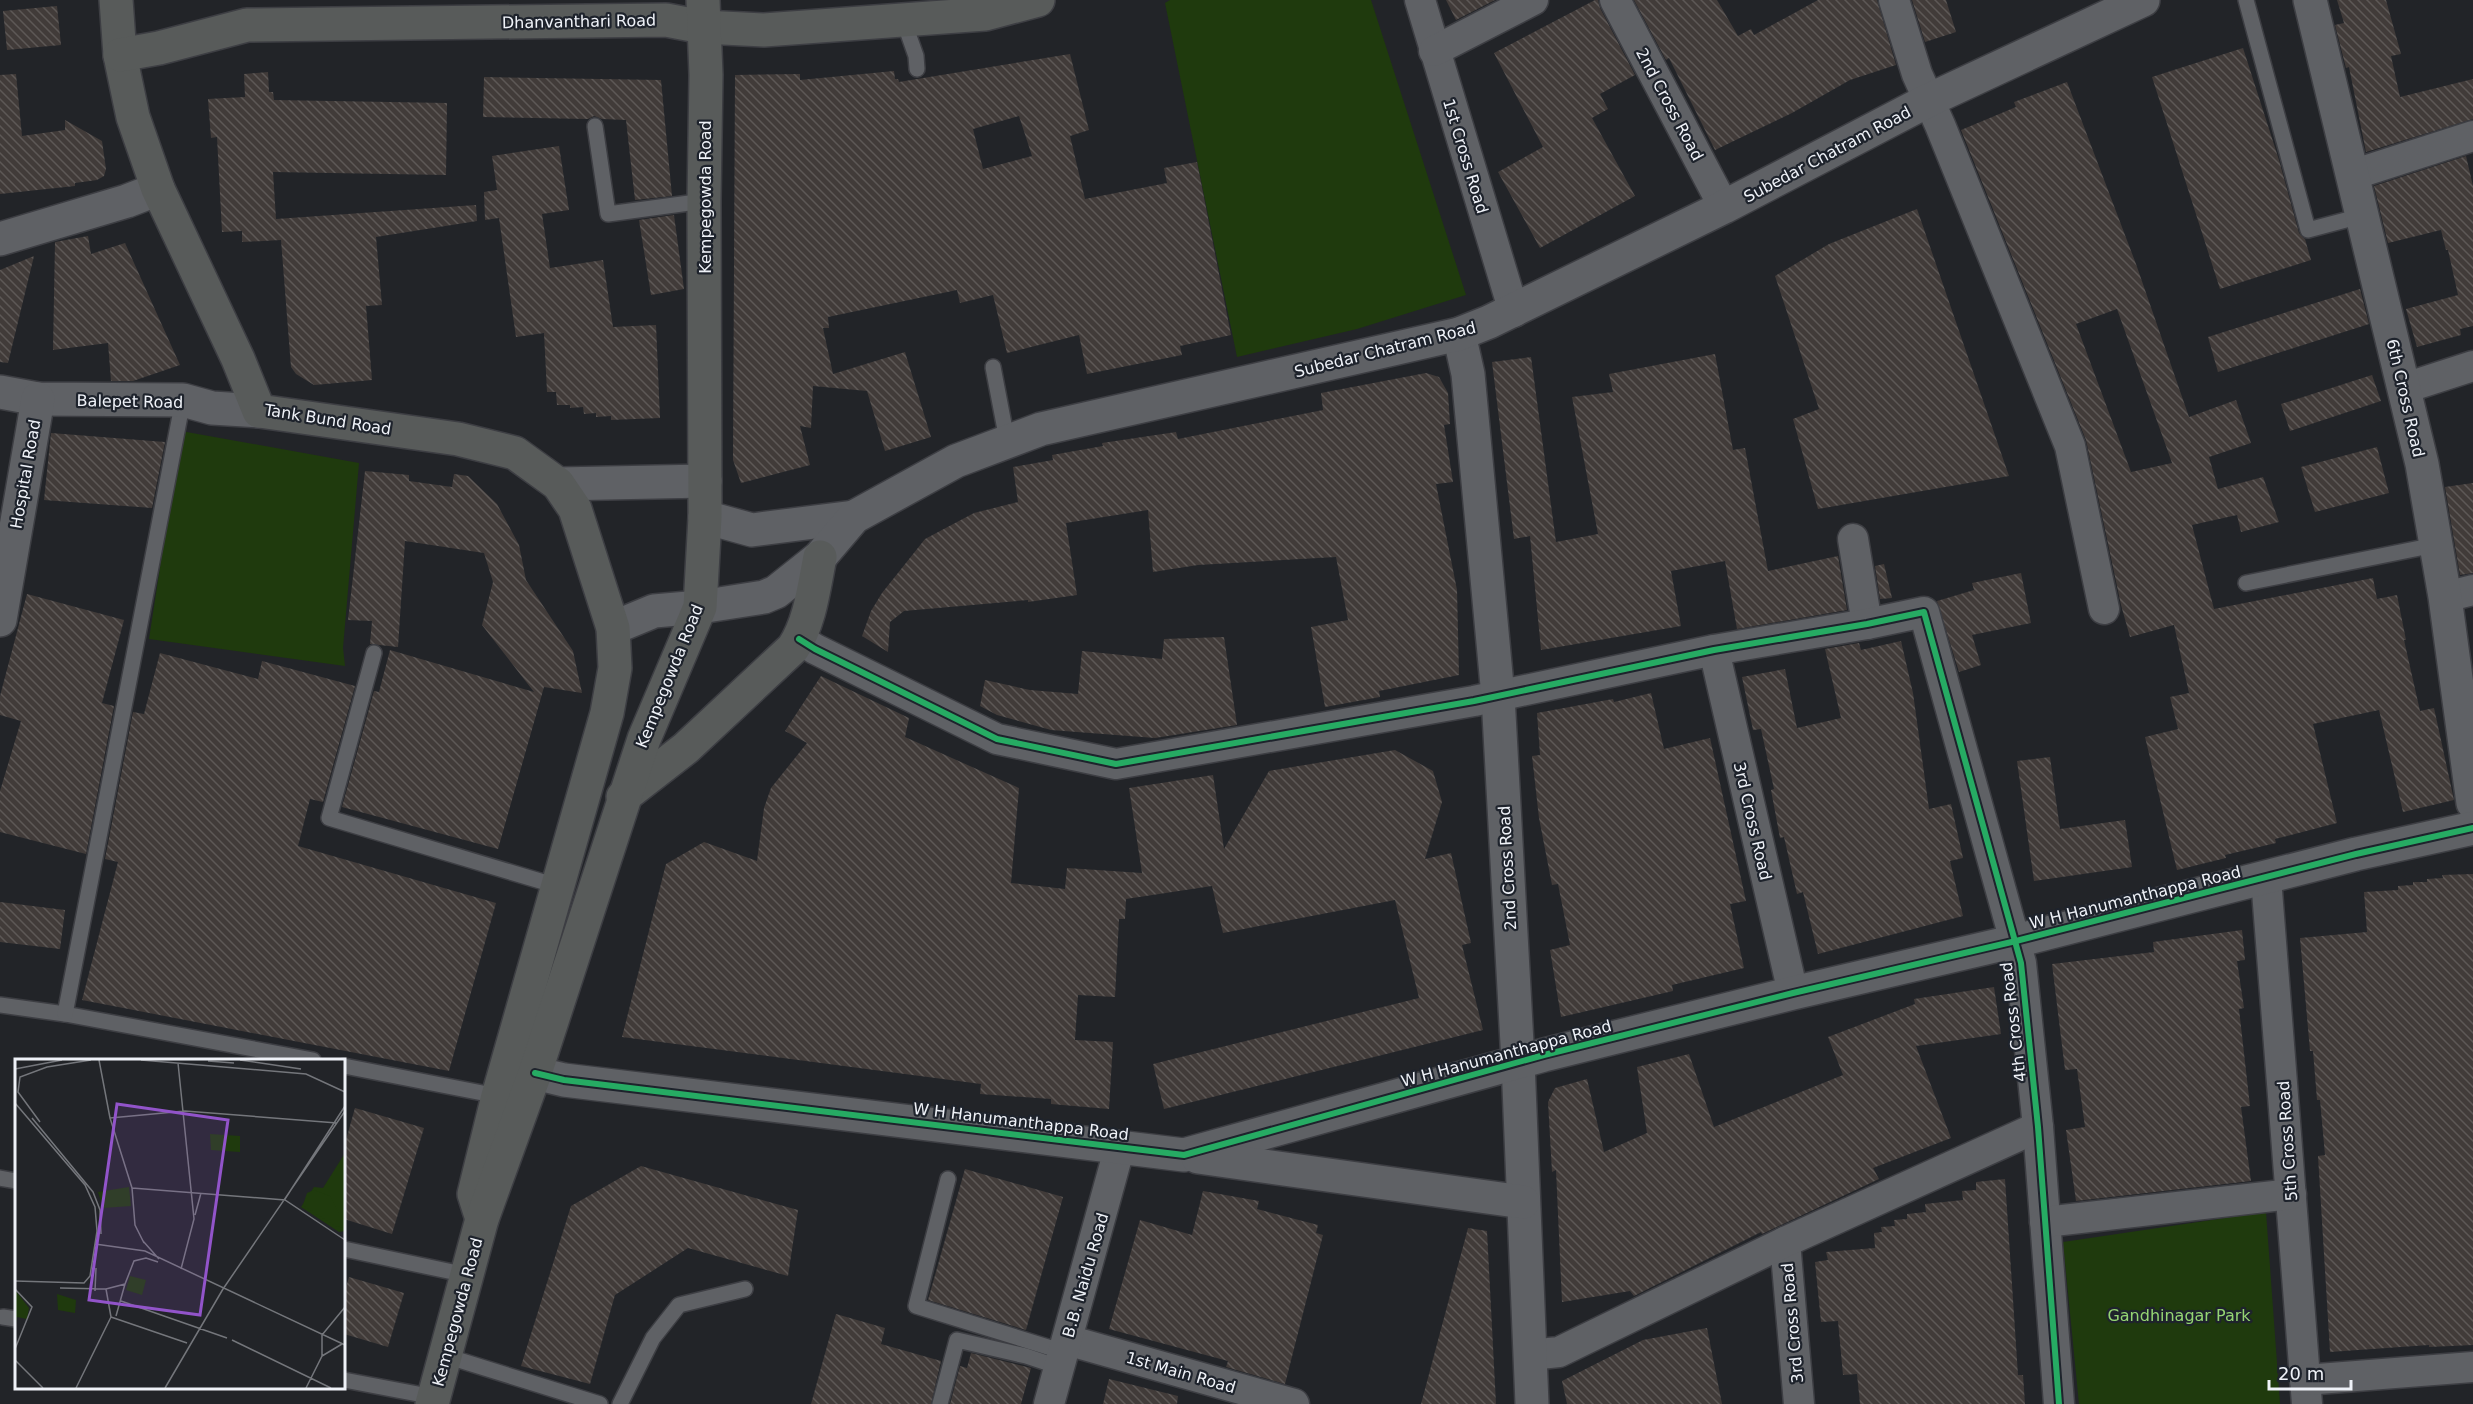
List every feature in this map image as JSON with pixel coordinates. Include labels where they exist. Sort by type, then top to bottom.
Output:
[{"type":"main road","name":"Tank Bund Road","points":[[116,0],[120,55],[133,117],[158,189],[259,411],[447,438],[515,453],[558,484],[575,509],[613,628]]},
{"type":"main road","name":"Dhanvanthari Road","points":[[120,55],[159,48],[248,25],[368,11],[452,23],[666,20],[703,13],[764,30],[985,14],[1038,0]]},
{"type":"main road","name":"Kempegowda Road","points":[[433,1401],[482,1219],[535,1073],[623,797],[644,739],[700,607],[705,517],[706,75],[703,13]]},
{"type":"main road","points":[[623,797],[686,748],[793,648],[799,639],[820,557]]},
{"type":"main road","name":"Kempegowda Road","points":[[482,1219],[474,1194],[498,1096],[607,713],[615,668],[613,628]]},
{"type":"street","name":"1st Cross Road","points":[[1420,0],[1514,312]]},
{"type":"street","points":[[1434,51],[1533,0]]},
{"type":"street","name":"2nd Cross Road","points":[[1615,0],[1724,207]]},
{"type":"street","points":[[1894,0],[1917,74],[2070,446],[2104,609]]},
{"type":"street","name":"Subedar Chatram Road","points":[[613,628],[654,611],[700,607],[764,597],[776,592],[820,557],[854,517],[956,461],[1007,440],[1041,429],[1459,334],[1514,312],[1724,207],[1929,100],[2143,0]]},
{"type":"street","name":"6th Cross Road","points":[[2310,0],[2422,464],[2435,544],[2459,594],[2473,803]]},
{"type":"street","points":[[2352,175],[2473,136]]},
{"type":"street","points":[[0,239],[127,201],[158,189]]},
{"type":"street","name":"2nd Cross Road","points":[[1459,334],[1468,374],[1498,696],[1518,1062],[1532,1404]]},
{"type":"street","points":[[2404,388],[2473,366]]},
{"type":"street","name":"Balepet Road","points":[[0,392],[38,399],[183,400],[212,408],[259,411]]},
{"type":"street","name":"Hospital Road","points":[[0,620],[38,399]]},
{"type":"street","points":[[558,484],[705,481]]},
{"type":"street","points":[[705,517],[752,530],[854,517]]},
{"type":"street","points":[[799,639],[998,739],[1116,764],[1498,696],[1714,650],[1867,624],[1853,538]]},
{"type":"street","name":"4th Cross Road","points":[[1867,624],[1924,612],[2016,941],[2021,963],[2038,1127],[2059,1404]]},
{"type":"street","name":"3rd Cross Road","points":[[1714,650],[1793,993]]},
{"type":"street","name":"W H Hanumanthappa Road","points":[[535,1073],[576,1081],[1184,1155],[1518,1062],[1793,993],[2016,941],[2356,854],[2473,828]]},
{"type":"street","name":"5th Cross Road","points":[[2266,878],[2306,1392]]},
{"type":"street","points":[[1530,1355],[1559,1352],[1785,1242],[2038,1127]]},
{"type":"street","name":"B.B. Naidu Road","points":[[1049,1404],[1120,1146]]},
{"type":"street","points":[[1184,1155],[1523,1202]]},
{"type":"street","points":[[2045,1222],[2291,1194]]},
{"type":"street","name":"3rd Cross Road","points":[[1785,1242],[1799,1404]]},
{"type":"street","name":"1st Main Road","points":[[1063,1353],[1294,1404]]},
{"type":"street","points":[[2306,1392],[2473,1367]]},
{"type":"lane","points":[[2246,0],[2308,230],[2361,216]]},
{"type":"lane","points":[[903,20],[916,56],[917,69]]},
{"type":"lane","points":[[595,126],[608,214],[704,201]]},
{"type":"lane","points":[[993,367],[1007,440]]},
{"type":"lane","points":[[65,1014],[183,400]]},
{"type":"lane","points":[[2246,583],[2435,544]]},
{"type":"lane","points":[[374,653],[329,818],[557,886]]},
{"type":"lane","points":[[0,1005],[65,1014],[308,1059]]},
{"type":"lane","points":[[345,1066],[498,1096]]},
{"type":"lane","points":[[0,1178],[15,1181]]},
{"type":"lane","points":[[948,1179],[916,1306],[1063,1353]]},
{"type":"lane","points":[[345,1249],[467,1275]]},
{"type":"lane","points":[[620,1404],[653,1338],[680,1305],[745,1289]]},
{"type":"lane","points":[[940,1404],[957,1340],[1026,1356],[1063,1353]]},
{"type":"lane","points":[[446,1356],[600,1404]]},
{"type":"lane","points":[[345,1380],[433,1401]]},
{"type":"green space","points":[[1170,0],[1371,0],[1466,295],[1357,329],[1237,357],[1165,3]]},
{"type":"green space","points":[[181,431],[359,463],[343,648],[345,666],[149,639]]},
{"type":"green space","name":"Gandhinagar Park","points":[[2266,1212],[2280,1404],[2079,1404],[2063,1242]]},
{"type":"building","points":[[1446,0],[1495,0],[1456,20]]},
{"type":"building","points":[[1598,0],[1635,75],[1600,94],[1608,109],[1592,118],[1635,196],[1540,248],[1498,172],[1543,147],[1494,53]]},
{"type":"building","points":[[1634,0],[1717,0],[1738,36],[1751,29],[1754,35],[1818,0],[1877,0],[1896,65],[1850,80],[1792,113],[1715,150],[1669,58],[1666,60]]},
{"type":"building","points":[[1912,0],[1946,0],[1956,32],[1925,42]]},
{"type":"building","points":[[2337,0],[2386,0],[2401,54],[2391,56],[2400,97],[2473,79],[2473,119],[2366,152],[2349,67],[2346,68],[2335,25],[2344,23]]},
{"type":"building","points":[[57,6],[61,45],[7,50],[3,11]]},
{"type":"building","points":[[2243,48],[2279,160],[2299,233],[2305,239],[2311,260],[2220,289],[2152,77]]},
{"type":"building","points":[[1070,54],[1089,130],[1070,136],[1085,199],[1167,183],[1164,168],[1197,162],[1231,335],[1180,346],[1182,355],[1087,374],[1079,335],[1007,353],[993,295],[960,303],[957,290],[828,317],[829,328],[823,328],[833,374],[905,352],[931,437],[885,451],[867,391],[813,386],[811,428],[800,426],[810,465],[741,483],[733,460],[735,75],[800,74],[800,80],[894,71],[895,79],[899,82]],"holes":[[[1019,116],[1032,156],[983,169],[973,129]]]},
{"type":"building","points":[[268,72],[269,92],[273,92],[274,100],[447,103],[446,175],[273,172],[276,219],[476,205],[477,221],[376,237],[382,305],[366,306],[372,380],[314,385],[296,374],[291,367],[281,240],[242,242],[242,231],[222,232],[217,137],[211,138],[208,99],[245,97],[244,74]]},
{"type":"building","points":[[16,74],[22,136],[65,130],[65,120],[102,141],[106,169],[104,176],[97,180],[75,183],[75,186],[0,194],[0,75]]},
{"type":"building","points":[[484,77],[661,80],[672,196],[635,200],[626,120],[602,119],[594,116],[588,119],[483,117]]},
{"type":"building","points":[[2067,82],[2136,264],[2189,417],[2236,400],[2251,443],[2209,457],[2218,489],[2263,477],[2279,522],[2241,532],[2237,515],[2192,525],[2214,609],[2373,578],[2377,599],[2397,595],[2406,640],[2404,640],[2420,711],[2434,708],[2454,800],[2403,812],[2379,710],[2313,724],[2337,823],[2275,839],[2276,843],[2225,855],[2226,858],[2177,870],[2145,737],[2178,729],[2170,697],[2189,693],[2174,625],[2130,637],[2121,605],[2086,440],[1961,130],[2016,107],[2014,102]],"holes":[[[2117,309],[2172,463],[2131,472],[2076,324]]]},
{"type":"building","points":[[559,146],[569,210],[542,214],[550,268],[603,260],[613,327],[656,325],[660,418],[611,420],[611,416],[596,417],[596,413],[584,414],[583,407],[570,408],[570,405],[557,405],[556,392],[547,392],[544,333],[516,337],[499,218],[485,220],[484,192],[497,190],[492,156]]},
{"type":"building","points":[[2466,156],[2473,186],[2473,326],[2460,329],[2461,335],[2417,347],[2406,309],[2458,295],[2448,250],[2446,250],[2441,230],[2388,243],[2374,186]]},
{"type":"building","points":[[1917,209],[2009,476],[1818,509],[1793,419],[1819,409],[1775,276],[1829,244]]},
{"type":"building","points":[[674,215],[684,289],[651,295],[639,220]]},
{"type":"building","points":[[88,236],[91,254],[125,243],[180,365],[133,381],[111,381],[108,343],[53,350],[55,242]]},
{"type":"building","points":[[34,256],[8,363],[0,362],[0,270]]},
{"type":"building","points":[[2360,289],[2369,324],[2218,372],[2208,337]]},
{"type":"building","points":[[1715,354],[1733,450],[1745,448],[1768,571],[1838,556],[1847,610],[1737,629],[1725,561],[1671,571],[1681,626],[1541,650],[1530,536],[1514,539],[1492,362],[1531,357],[1556,542],[1598,534],[1572,397],[1613,392],[1609,374]]},
{"type":"building","points":[[1426,373],[1439,377],[1448,393],[1450,424],[1444,425],[1453,482],[1436,484],[1457,590],[1459,675],[1379,691],[1380,697],[1325,707],[1311,627],[1348,620],[1336,557],[1198,565],[1153,572],[1148,510],[1066,523],[1077,595],[1028,602],[1028,600],[904,611],[890,622],[888,652],[862,636],[871,611],[882,593],[925,539],[974,513],[1018,502],[1013,467],[1053,460],[1052,455],[1103,446],[1102,443],[1176,432],[1178,439],[1323,410],[1321,393]]},
{"type":"building","points":[[2372,375],[2381,401],[2290,431],[2281,404]]},
{"type":"building","points":[[51,433],[165,442],[152,508],[44,500]]},
{"type":"building","points":[[2377,447],[2389,493],[2315,512],[2301,467]]},
{"type":"building","points":[[365,471],[409,475],[409,481],[452,487],[454,474],[468,476],[497,504],[519,545],[526,580],[573,651],[582,693],[544,687],[498,849],[342,807],[374,691],[379,692],[390,650],[534,692],[482,625],[493,582],[484,553],[405,541],[398,647],[370,644],[372,621],[348,620]]},
{"type":"building","points":[[2473,483],[2473,573],[2460,575],[2445,487]]},
{"type":"building","points":[[1884,564],[1892,598],[1880,599],[1875,566]]},
{"type":"building","points":[[2021,573],[2031,623],[1972,635],[1981,665],[1959,672],[1937,601],[1974,590],[1972,583]]},
{"type":"building","points":[[27,594],[124,620],[102,703],[114,706],[86,854],[0,832],[0,791],[21,721],[0,715],[0,696]]},
{"type":"building","points":[[1224,637],[1237,725],[1155,738],[1051,730],[997,715],[980,706],[985,680],[1030,690],[1078,694],[1082,651],[1162,659],[1164,639]]},
{"type":"building","points":[[1901,641],[1913,693],[1929,809],[1951,804],[1963,858],[1950,861],[1963,916],[1818,954],[1803,892],[1797,894],[1784,837],[1780,838],[1771,790],[1774,789],[1761,729],[1753,730],[1742,677],[1785,669],[1797,728],[1841,718],[1825,649],[1859,643],[1861,650]]},
{"type":"building","points":[[160,653],[258,679],[262,661],[355,686],[323,802],[310,799],[298,846],[496,903],[449,1071],[82,1000],[118,862],[105,859],[133,712],[144,714]]},
{"type":"building","points":[[821,676],[909,718],[905,737],[1019,788],[1011,883],[1065,889],[1067,868],[1142,873],[1129,788],[1213,775],[1224,849],[1269,771],[1395,750],[1433,771],[1442,802],[1425,859],[1451,853],[1471,943],[1462,945],[1483,1030],[1164,1109],[1153,1064],[1419,998],[1395,900],[1223,933],[1212,886],[1126,899],[1125,919],[1119,919],[1115,997],[1078,995],[1075,1040],[1113,1042],[1109,1109],[1051,1104],[1051,1099],[980,1094],[981,1084],[622,1037],[666,864],[704,842],[757,861],[764,808],[771,788],[807,743],[785,731]]},
{"type":"building","points":[[1651,693],[1664,749],[1710,738],[1746,901],[1730,904],[1744,968],[1672,985],[1673,991],[1561,1017],[1550,950],[1570,945],[1558,884],[1552,885],[1539,818],[1532,756],[1540,755],[1537,713],[1613,699],[1614,702]]},
{"type":"building","points":[[2050,757],[2060,829],[2125,820],[2132,867],[2034,881],[2017,761]]},
{"type":"building","points":[[2473,874],[2473,1345],[2429,1347],[2429,1345],[2330,1352],[2318,1156],[2325,1155],[2313,1051],[2310,1051],[2300,938],[2367,932],[2364,892],[2398,890],[2398,886],[2413,885],[2413,882],[2427,882],[2427,879],[2443,878],[2442,875]]},
{"type":"building","points":[[0,902],[65,910],[60,949],[0,942]]},
{"type":"building","points":[[2242,930],[2245,960],[2237,961],[2244,1008],[2239,1009],[2250,1106],[2241,1107],[2251,1181],[2076,1201],[2066,1130],[2085,1127],[2077,1069],[2065,1070],[2052,964],[2154,952],[2153,942]]},
{"type":"building","points":[[1994,987],[2001,1034],[1916,1046],[1951,1138],[1873,1168],[1879,1179],[1762,1234],[1761,1232],[1634,1296],[1630,1291],[1562,1302],[1556,1170],[1552,1172],[1548,1102],[1555,1088],[1587,1079],[1604,1152],[1647,1133],[1637,1067],[1689,1054],[1714,1127],[1843,1075],[1828,1037],[1915,1004],[1914,999]]},
{"type":"building","points":[[355,1108],[424,1128],[392,1234],[345,1219],[345,1143]]},
{"type":"building","points":[[641,1166],[798,1210],[788,1276],[688,1248],[615,1295],[590,1384],[521,1366],[571,1206]]},
{"type":"building","points":[[965,1169],[1063,1197],[1026,1330],[928,1300]]},
{"type":"building","points":[[2005,1179],[2018,1375],[2023,1375],[2025,1404],[1860,1404],[1857,1374],[1843,1375],[1838,1321],[1821,1322],[1815,1262],[1828,1260],[1826,1252],[1875,1248],[1874,1233],[1882,1232],[1881,1227],[1895,1226],[1894,1220],[1907,1219],[1907,1214],[1926,1212],[1925,1204],[1963,1200],[1962,1191],[1976,1190],[1976,1182]]},
{"type":"building","points":[[1203,1191],[1259,1201],[1257,1209],[1318,1225],[1316,1233],[1323,1235],[1285,1384],[1226,1367],[1228,1361],[1109,1329],[1140,1220],[1192,1235]]},
{"type":"building","points":[[1468,1228],[1487,1231],[1496,1404],[1421,1404]]},
{"type":"building","points":[[349,1277],[404,1293],[388,1347],[345,1334],[345,1291]]},
{"type":"building","points":[[836,1314],[885,1328],[881,1344],[941,1361],[931,1404],[811,1404]]},
{"type":"building","points":[[1707,1328],[1722,1404],[1567,1404],[1562,1381],[1643,1340]]},
{"type":"building","points":[[971,1353],[1031,1368],[1021,1404],[950,1404],[960,1366],[967,1368]]},
{"type":"building","points":[[1109,1379],[1178,1396],[1177,1404],[1103,1404]]},
{"type":"cycle path","points":[[799,639],[997,739],[1116,764],[1474,701],[1714,650],[1924,612],[2021,963],[2038,1127],[2059,1404]]},
{"type":"cycle path","points":[[535,1073],[564,1080],[1184,1155],[1544,1055],[1793,993],[2016,941],[2356,854],[2473,828]]}]
